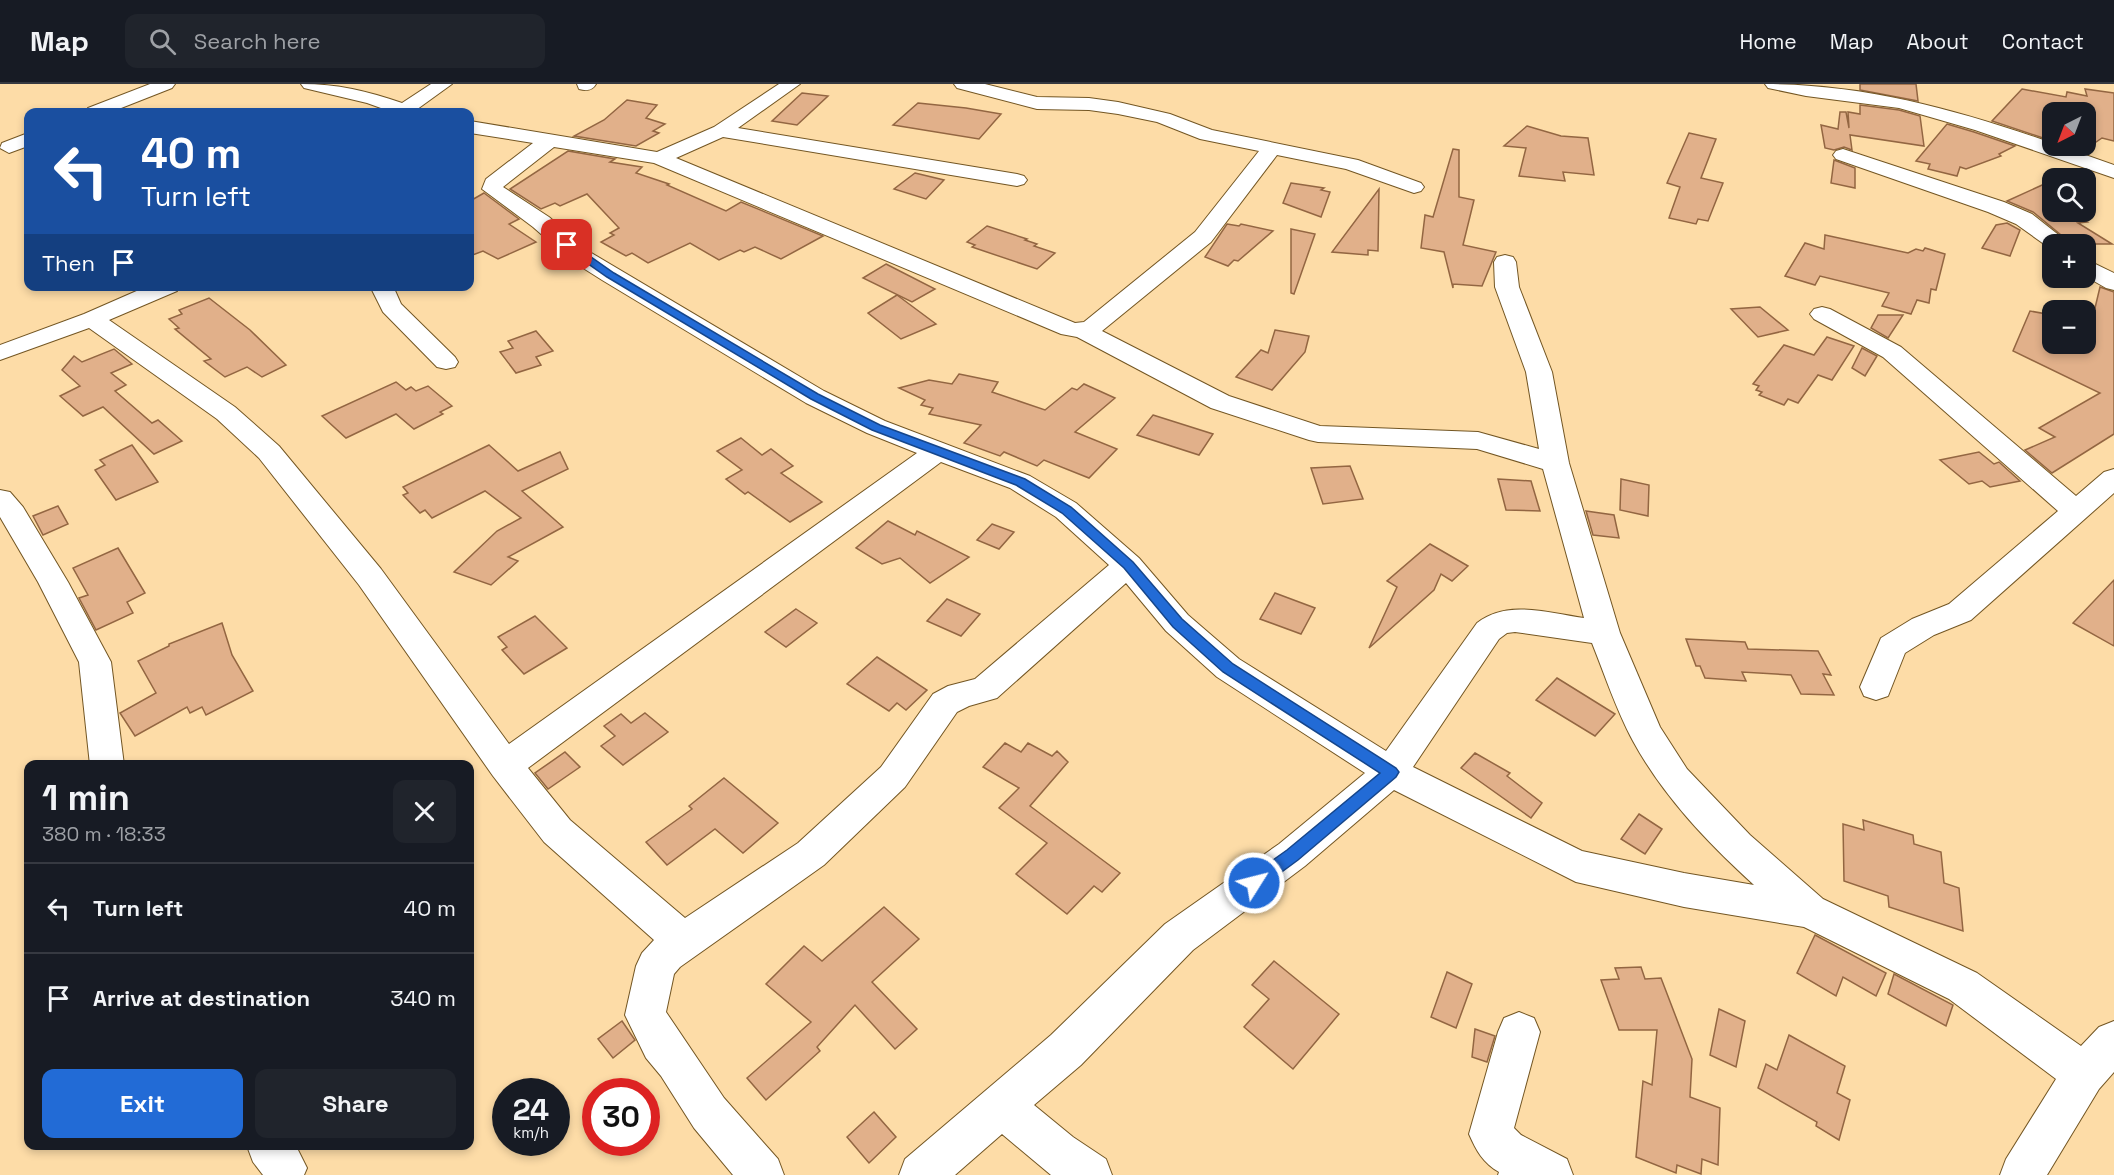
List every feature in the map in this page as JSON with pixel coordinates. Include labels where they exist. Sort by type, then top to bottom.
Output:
[{"type":"street","points":[[105,108],[166,84]]},
{"type":"street","points":[[311,84],[373,99],[396,108]]},
{"type":"street","points":[[411,108],[443,84]]},
{"type":"street","points":[[659,158],[721,131],[791,84]]},
{"type":"street","points":[[963,84],[1037,103],[1089,104],[1163,118],[1207,135],[1351,164],[1414,187]]},
{"type":"street","points":[[1089,104],[1098,84]]},
{"type":"street","points":[[1774,84],[1795,89],[1898,102],[2000,130],[2114,172]]},
{"type":"street","points":[[474,129],[659,158],[1070,329],[1083,331],[1220,402],[1318,434],[1478,441],[1555,463]]},
{"type":"street","points":[[721,131],[1017,180]]},
{"type":"street","points":[[9,147],[24,141]]},
{"type":"street","points":[[492,189],[493,183],[549,141]]},
{"type":"street","points":[[1083,331],[1092,327],[1203,237],[1272,148]]},
{"type":"street","points":[[1844,155],[2006,211],[2024,219],[2046,234]]},
{"type":"street","points":[[474,196],[492,189]]},
{"type":"street","points":[[492,189],[542,222],[580,256],[600,269],[814,397],[876,428],[1020,482],[1066,510],[1128,565],[1178,623],[1228,668],[1391,772],[1576,866],[1684,890],[1809,911]]},
{"type":"street","points":[[1505,262],[1507,287],[1539,372],[1555,463],[1604,633],[1646,733],[1675,779],[1737,846],[1809,911],[1963,986],[2084,1074]]},
{"type":"street","points":[[2096,272],[2114,283]]},
{"type":"street","points":[[0,353],[92,319],[157,291]]},
{"type":"street","points":[[384,291],[391,306],[447,362]]},
{"type":"street","points":[[1822,314],[1892,352],[2077,512]]},
{"type":"street","points":[[92,319],[226,413],[269,452],[370,577],[505,766],[557,831],[683,940]]},
{"type":"street","points":[[505,766],[939,450]]},
{"type":"street","points":[[1876,687],[1892,645],[1923,627],[1959,612],[2114,478]]},
{"type":"street","points":[[0,499],[13,514],[53,582],[95,662],[106,760]]},
{"type":"street","points":[[762,1175],[709,1113],[676,1061],[661,1044],[645,1015],[656,966],[683,940],[811,854],[893,777],[945,703],[960,695],[985,689],[1128,565]]},
{"type":"street","points":[[921,1175],[1066,1050],[1179,937],[1292,855],[1391,772],[1461,668],[1488,631],[1498,623],[1515,620],[1604,633]]},
{"type":"street","points":[[1519,1032],[1491,1134],[1505,1150],[1532,1171]]},
{"type":"street","points":[[2022,1175],[2084,1074],[2114,1041]]},
{"type":"street","points":[[1001,1105],[1058,1153],[1090,1175]]},
{"type":"building","points":[[1860,84],[1916,84],[1918,101],[1860,90]]},
{"type":"building","points":[[2022,89],[2066,97],[2067,92],[2087,96],[2085,89],[2114,93],[2114,141],[2102,138],[2096,142],[2096,102],[2042,102],[2042,138],[1992,121]]},
{"type":"building","points":[[802,93],[828,96],[797,125],[772,121]]},
{"type":"building","points":[[627,100],[657,105],[646,118],[665,124],[653,131],[659,133],[636,146],[574,136],[604,120]]},
{"type":"building","points":[[918,103],[1001,114],[979,139],[893,125]]},
{"type":"building","points":[[1860,105],[1899,110],[1920,116],[1924,146],[1850,135],[1852,150],[1844,147],[1834,150],[1825,148],[1821,125],[1838,129],[1840,112],[1846,112],[1849,128],[1848,112],[1860,114]]},
{"type":"building","points":[[1947,124],[2015,146],[1999,154],[2001,156],[1966,169],[1960,167],[1957,176],[1928,169],[1930,164],[1916,161]]},
{"type":"building","points":[[1527,126],[1561,136],[1588,138],[1594,175],[1563,172],[1565,181],[1519,176],[1526,148],[1504,146]]},
{"type":"building","points":[[1689,133],[1716,139],[1701,178],[1723,183],[1708,221],[1698,219],[1696,224],[1669,218],[1680,187],[1667,183]]},
{"type":"building","points":[[1453,149],[1459,150],[1459,197],[1474,200],[1463,245],[1496,252],[1482,286],[1453,284],[1453,288],[1444,252],[1421,248],[1425,215],[1433,217]]},
{"type":"building","points":[[568,151],[615,159],[610,162],[642,167],[636,173],[669,184],[667,185],[726,211],[741,202],[823,236],[781,259],[755,247],[744,252],[740,250],[719,260],[690,243],[648,263],[632,253],[626,256],[601,242],[614,235],[610,233],[619,228],[587,194],[560,206],[555,203],[541,209],[510,189]]},
{"type":"building","points":[[1834,160],[1855,168],[1855,188],[1831,183]]},
{"type":"building","points":[[915,173],[944,180],[926,199],[894,189]]},
{"type":"building","points":[[1291,183],[1324,188],[1321,190],[1330,192],[1321,217],[1283,203]]},
{"type":"building","points":[[2042,185],[2042,219],[2033,212],[2007,201]]},
{"type":"building","points":[[1379,189],[1378,251],[1368,250],[1368,255],[1332,252]]},
{"type":"building","points":[[484,193],[519,219],[509,224],[536,242],[498,259],[483,251],[474,254],[474,199]]},
{"type":"building","points":[[2045,222],[2087,222],[2078,223],[2096,234],[2060,234]]},
{"type":"building","points":[[2007,223],[2020,230],[2010,256],[1982,248],[1996,225]]},
{"type":"building","points":[[1227,224],[1239,226],[1241,224],[1273,231],[1238,261],[1234,260],[1228,266],[1205,257]]},
{"type":"building","points":[[987,226],[1027,239],[1025,240],[1037,244],[1034,246],[1055,253],[1037,269],[972,247],[975,245],[967,242]]},
{"type":"building","points":[[1291,229],[1315,234],[1294,294],[1291,293]]},
{"type":"building","points":[[2096,234],[2112,244],[2096,244]]},
{"type":"building","points":[[1825,235],[1908,253],[1916,249],[1923,251],[1925,248],[1945,254],[1936,290],[1931,289],[1929,303],[1917,300],[1911,314],[1882,306],[1889,293],[1820,276],[1815,285],[1785,276],[1805,243],[1824,249]]},
{"type":"building","points":[[886,264],[935,289],[912,302],[863,278]]},
{"type":"building","points":[[2100,287],[2114,292],[2114,434],[2052,473],[2025,450],[2055,437],[2039,428],[2100,393],[2013,351],[2030,311],[2042,313],[2042,354],[2096,354],[2096,304]]},
{"type":"building","points":[[897,295],[936,324],[901,339],[868,313]]},
{"type":"building","points":[[209,298],[250,330],[286,365],[262,377],[247,367],[225,377],[204,361],[211,359],[175,329],[179,328],[169,319],[182,314],[179,310]]},
{"type":"building","points":[[1760,307],[1788,330],[1758,337],[1731,309]]},
{"type":"building","points":[[1878,315],[1903,315],[1888,338],[1871,328]]},
{"type":"building","points":[[1275,330],[1309,336],[1305,352],[1272,390],[1236,377],[1261,350],[1268,353]]},
{"type":"building","points":[[536,331],[553,351],[536,357],[541,365],[516,373],[500,352],[513,348],[508,341]]},
{"type":"building","points":[[1827,337],[1854,346],[1832,380],[1818,375],[1798,403],[1788,399],[1784,405],[1759,395],[1762,392],[1756,390],[1759,386],[1753,384],[1784,345],[1814,355]]},
{"type":"building","points":[[1862,348],[1877,356],[1865,376],[1852,368]]},
{"type":"building","points":[[114,349],[132,364],[111,373],[126,385],[115,391],[152,423],[158,420],[182,441],[154,454],[103,407],[83,416],[60,396],[80,386],[62,370],[74,356],[82,362]]},
{"type":"building","points":[[959,374],[998,382],[992,392],[1045,410],[1072,388],[1077,390],[1084,384],[1115,398],[1075,432],[1117,449],[1089,478],[1044,460],[1037,466],[1004,452],[1000,456],[964,443],[981,425],[929,414],[933,408],[921,405],[925,400],[899,388],[929,380],[952,384]]},
{"type":"building","points":[[396,382],[406,390],[411,387],[416,391],[428,386],[452,406],[440,412],[443,414],[414,429],[396,414],[346,438],[322,416]]},
{"type":"building","points":[[1153,415],[1213,434],[1199,455],[1137,435]]},
{"type":"building","points":[[741,438],[762,455],[771,449],[793,466],[781,473],[822,502],[790,522],[748,492],[745,494],[726,479],[742,470],[717,451]]},
{"type":"building","points":[[132,445],[158,482],[116,500],[95,470],[105,465],[100,460]]},
{"type":"building","points":[[489,445],[518,471],[560,452],[568,469],[522,491],[563,527],[508,557],[518,561],[491,585],[454,572],[497,531],[521,518],[485,491],[432,518],[425,510],[420,513],[403,495],[408,493],[403,487]]},
{"type":"building","points":[[1979,452],[1994,464],[1999,462],[2020,481],[1990,487],[1982,481],[1969,484],[1940,460]]},
{"type":"building","points":[[1350,466],[1363,499],[1323,504],[1311,468]]},
{"type":"building","points":[[1498,479],[1531,481],[1540,511],[1506,510]]},
{"type":"building","points":[[1621,479],[1649,485],[1648,516],[1620,510]]},
{"type":"building","points":[[58,506],[68,524],[43,535],[33,516]]},
{"type":"building","points":[[1586,511],[1614,515],[1619,538],[1593,535]]},
{"type":"building","points":[[888,521],[915,535],[917,531],[969,557],[930,583],[900,558],[882,564],[856,548]]},
{"type":"building","points":[[992,524],[1014,532],[999,549],[977,540]]},
{"type":"building","points":[[1430,544],[1468,566],[1452,581],[1441,574],[1434,590],[1369,648],[1397,587],[1387,581]]},
{"type":"building","points":[[118,548],[145,593],[127,602],[133,613],[96,630],[79,598],[88,595],[73,568]]},
{"type":"building","points":[[2114,580],[2114,646],[2073,623]]},
{"type":"building","points":[[1275,593],[1315,608],[1301,634],[1260,619]]},
{"type":"building","points":[[947,599],[980,614],[961,636],[927,621]]},
{"type":"building","points":[[796,609],[817,623],[786,647],[765,632]]},
{"type":"building","points":[[535,616],[567,648],[524,674],[502,650],[507,647],[498,637]]},
{"type":"building","points":[[222,623],[232,655],[253,691],[206,715],[202,707],[190,713],[187,707],[135,736],[120,713],[156,693],[138,661],[169,644]]},
{"type":"building","points":[[1686,639],[1745,642],[1748,649],[1818,651],[1831,675],[1823,674],[1834,695],[1801,694],[1791,675],[1742,672],[1746,681],[1705,678],[1700,666],[1696,666]]},
{"type":"building","points":[[877,657],[927,690],[906,710],[897,703],[889,711],[847,684]]},
{"type":"building","points":[[1557,678],[1615,714],[1595,736],[1536,700]]},
{"type":"building","points":[[645,713],[668,732],[623,765],[601,746],[615,736],[604,726],[621,714],[631,723]]},
{"type":"building","points":[[1005,743],[1021,752],[1028,743],[1052,756],[1057,751],[1068,762],[1030,806],[1120,873],[1102,892],[1094,886],[1067,914],[1016,874],[1047,843],[999,808],[1019,788],[983,767]]},
{"type":"building","points":[[565,752],[580,767],[548,789],[535,773]]},
{"type":"building","points":[[1475,753],[1510,773],[1507,776],[1542,803],[1531,818],[1461,768]]},
{"type":"building","points":[[724,778],[778,823],[743,853],[715,829],[667,865],[646,842],[692,809],[689,806]]},
{"type":"building","points":[[1639,814],[1662,829],[1645,854],[1621,839]]},
{"type":"building","points":[[1863,820],[1913,835],[1914,844],[1941,852],[1944,883],[1959,888],[1963,931],[1889,907],[1888,896],[1844,881],[1843,824],[1864,830]]},
{"type":"building","points":[[884,907],[919,939],[872,982],[917,1029],[895,1049],[855,1005],[817,1047],[820,1051],[766,1100],[747,1078],[811,1022],[766,984],[804,946],[822,961]]},
{"type":"building","points":[[1815,935],[1886,973],[1876,996],[1843,977],[1836,996],[1797,973]]},
{"type":"building","points":[[1274,961],[1339,1014],[1293,1069],[1244,1027],[1269,999],[1252,985]]},
{"type":"building","points":[[1641,967],[1645,979],[1661,978],[1692,1059],[1690,1097],[1720,1108],[1718,1165],[1702,1159],[1701,1174],[1677,1165],[1676,1173],[1636,1157],[1643,1081],[1652,1085],[1657,1030],[1619,1030],[1601,980],[1619,979],[1615,968]]},
{"type":"building","points":[[1447,972],[1472,984],[1456,1028],[1431,1017]]},
{"type":"building","points":[[1894,974],[1953,1005],[1946,1026],[1888,994]]},
{"type":"building","points":[[1719,1009],[1745,1021],[1736,1067],[1710,1055]]},
{"type":"building","points":[[622,1021],[635,1040],[613,1058],[598,1039]]},
{"type":"building","points":[[1475,1029],[1495,1036],[1487,1062],[1472,1057]]},
{"type":"building","points":[[1789,1035],[1845,1066],[1837,1093],[1850,1100],[1839,1140],[1816,1126],[1817,1122],[1758,1088],[1766,1064],[1777,1070]]},
{"type":"building","points":[[874,1112],[896,1137],[869,1163],[847,1137]]},
{"type":"route","points":[[567,245],[610,275],[814,397],[876,428],[1020,482],[1066,510],[1128,565],[1178,623],[1228,668],[1391,772],[1292,855],[1254,883]]}]
